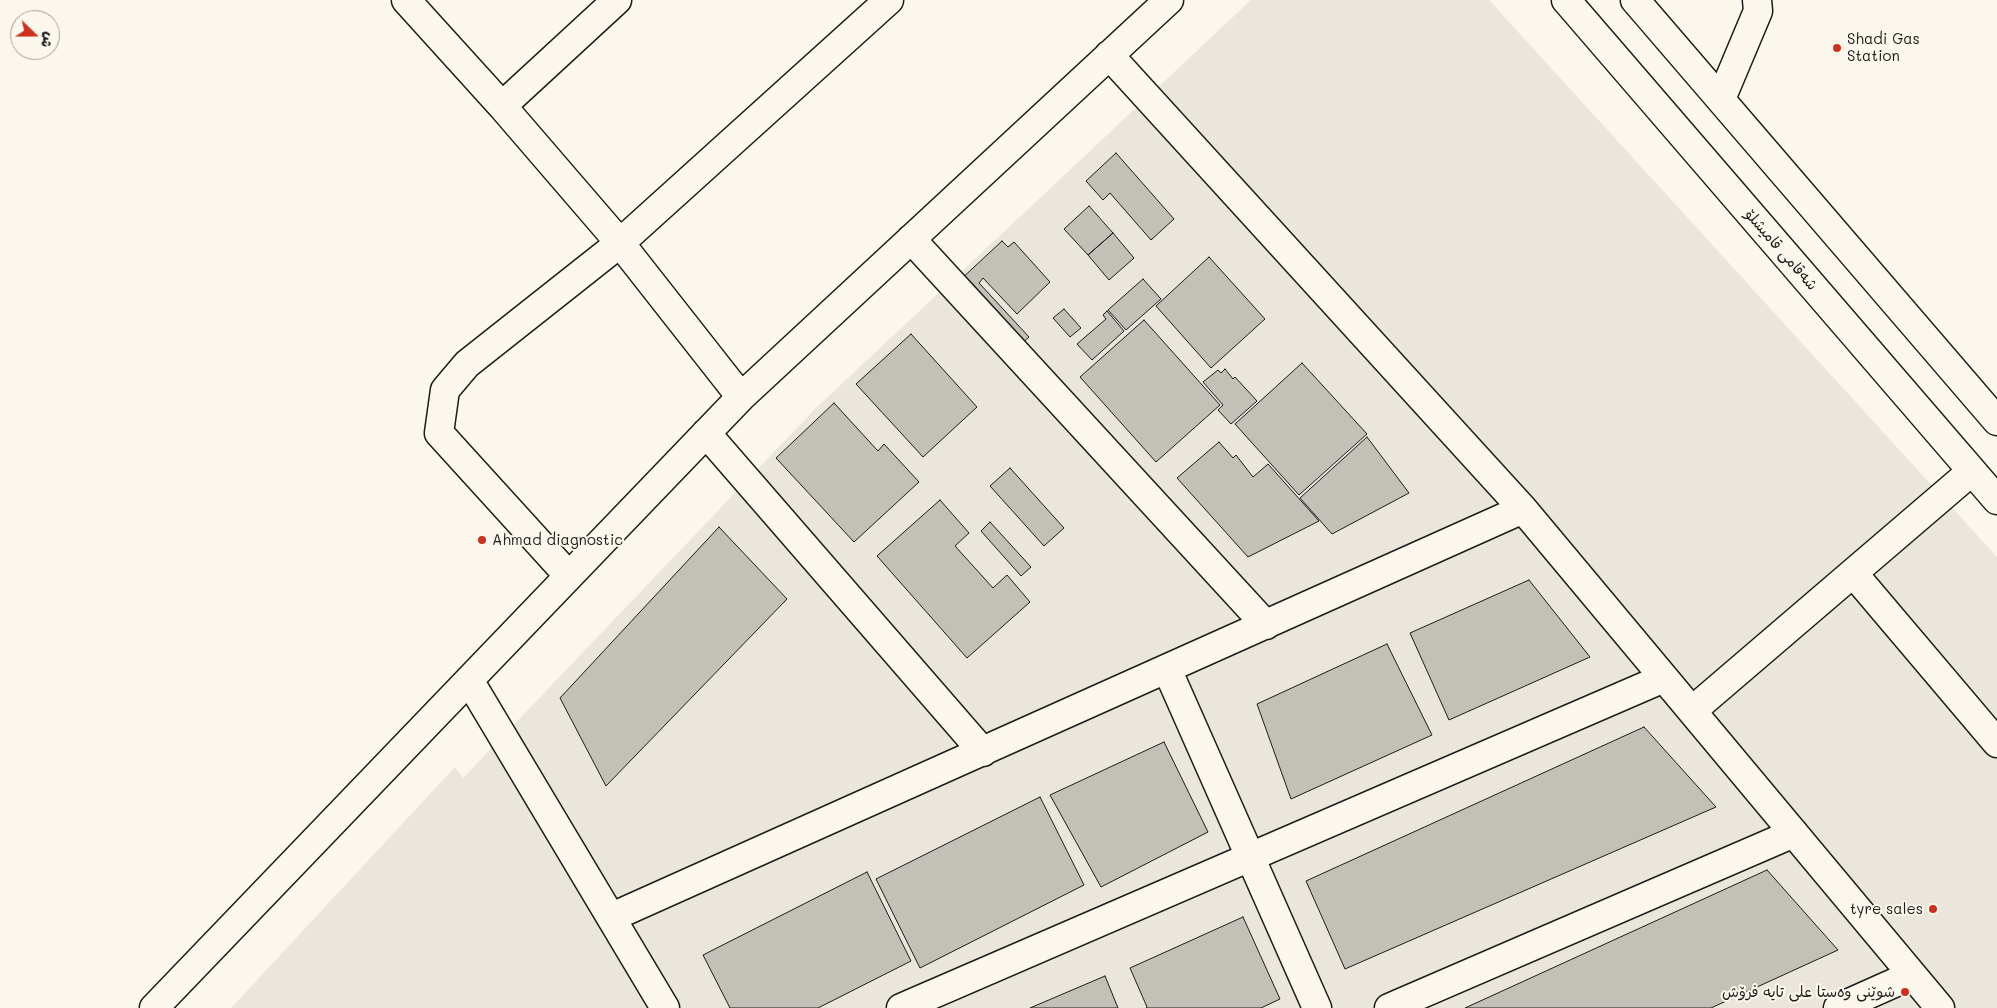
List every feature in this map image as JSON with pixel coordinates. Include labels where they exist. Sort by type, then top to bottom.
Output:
[{"type":"street","points":[[406,0],[502,106],[620,243],[741,397]]},
{"type":"street","points":[[502,106],[617,0]]},
{"type":"street","points":[[569,576],[439,434],[444,390],[467,364],[620,243],[889,0]]},
{"type":"street","name":"شەقامی قامیشلۆ","points":[[1566,0],[1997,500]]},
{"type":"street","points":[[1635,0],[1997,420]]},
{"type":"street","points":[[1720,99],[1758,11],[1757,0]]},
{"type":"street","points":[[154,1008],[741,397],[1109,55],[1153,5]]},
{"type":"street","points":[[1109,55],[1523,509],[1693,710],[1940,1008]]},
{"type":"street","points":[[911,239],[1266,625]]},
{"type":"street","points":[[706,434],[983,752]]},
{"type":"street","points":[[1693,710],[1972,471]]},
{"type":"street","points":[[612,917],[1523,509]]},
{"type":"street","points":[[1853,573],[1997,744]]},
{"type":"street","points":[[1167,669],[1317,1008]]},
{"type":"street","points":[[901,1008],[1664,678]]},
{"type":"street","points":[[469,680],[665,1008]]},
{"type":"street","points":[[1389,1008],[1794,833]]},
{"type":"street","points":[[1838,1008],[1912,975]]},
{"type":"shaded area","points":[[1251,0],[1489,0],[1997,557],[1997,1008],[231,1008],[455,767],[463,778],[816,408]]},
{"type":"building","points":[[1116,153],[1174,219],[1151,240],[1110,193],[1103,200],[1086,181]]},
{"type":"building","points":[[1089,206],[1113,233],[1088,255],[1064,229]]},
{"type":"building","points":[[1113,233],[1134,258],[1109,280],[1088,255]]},
{"type":"building","points":[[1002,241],[1008,247],[1014,242],[1050,282],[1017,314],[983,278],[979,283],[1029,337],[1018,347],[958,282]]},
{"type":"building","points":[[1209,257],[1265,319],[1211,368],[1156,306]]},
{"type":"building","points":[[1143,279],[1161,299],[1126,330],[1108,310]]},
{"type":"building","points":[[1064,309],[1081,328],[1070,337],[1053,318]]},
{"type":"building","points":[[1107,311],[1124,331],[1092,360],[1077,344],[1106,319],[1103,315]]},
{"type":"building","points":[[1144,320],[1220,405],[1156,462],[1080,377]]},
{"type":"building","points":[[911,334],[977,407],[923,457],[856,384]]},
{"type":"building","points":[[1302,363],[1367,434],[1299,495],[1235,424]]},
{"type":"building","points":[[1225,369],[1257,401],[1231,424],[1218,410],[1223,405],[1203,382],[1218,370],[1221,373]]},
{"type":"building","points":[[834,403],[878,451],[884,444],[919,482],[854,542],[776,458]]},
{"type":"building","points":[[1367,437],[1409,493],[1332,534],[1300,498]]},
{"type":"building","points":[[1219,442],[1233,458],[1236,455],[1253,477],[1268,464],[1319,521],[1248,557],[1177,478]]},
{"type":"building","points":[[1010,468],[1064,528],[1044,546],[990,486]]},
{"type":"building","points":[[940,500],[969,533],[955,546],[993,588],[1007,575],[1030,602],[967,658],[877,556]]},
{"type":"building","points":[[990,522],[1031,567],[1021,576],[981,531]]},
{"type":"building","points":[[719,527],[787,599],[606,786],[560,698]]},
{"type":"building","points":[[1529,580],[1590,657],[1449,720],[1410,633]]},
{"type":"building","points":[[1387,644],[1432,735],[1291,799],[1257,704]]},
{"type":"building","points":[[1644,727],[1716,807],[1345,969],[1306,881]]},
{"type":"building","points":[[1164,742],[1208,832],[1101,887],[1050,795]]},
{"type":"building","points":[[1040,797],[1084,885],[920,968],[876,879]]},
{"type":"building","points":[[1767,870],[1838,950],[1711,1008],[1465,1008]]},
{"type":"building","points":[[867,872],[911,961],[818,1008],[730,1008],[703,955]]},
{"type":"building","points":[[1243,917],[1280,999],[1261,1008],[1146,1008],[1130,968]]},
{"type":"building","points":[[1105,976],[1118,1008],[1030,1008]]},
{"type":"place","name":"Shadi Gas Station","points":[[1837,48]]},
{"type":"place","name":"Ahmad diagnostic","points":[[482,540]]},
{"type":"place","name":"tyre sales","points":[[1933,909]]},
{"type":"place","name":"شوێنی وەستا علی تایە فرۆش","points":[[1905,992]]}]
